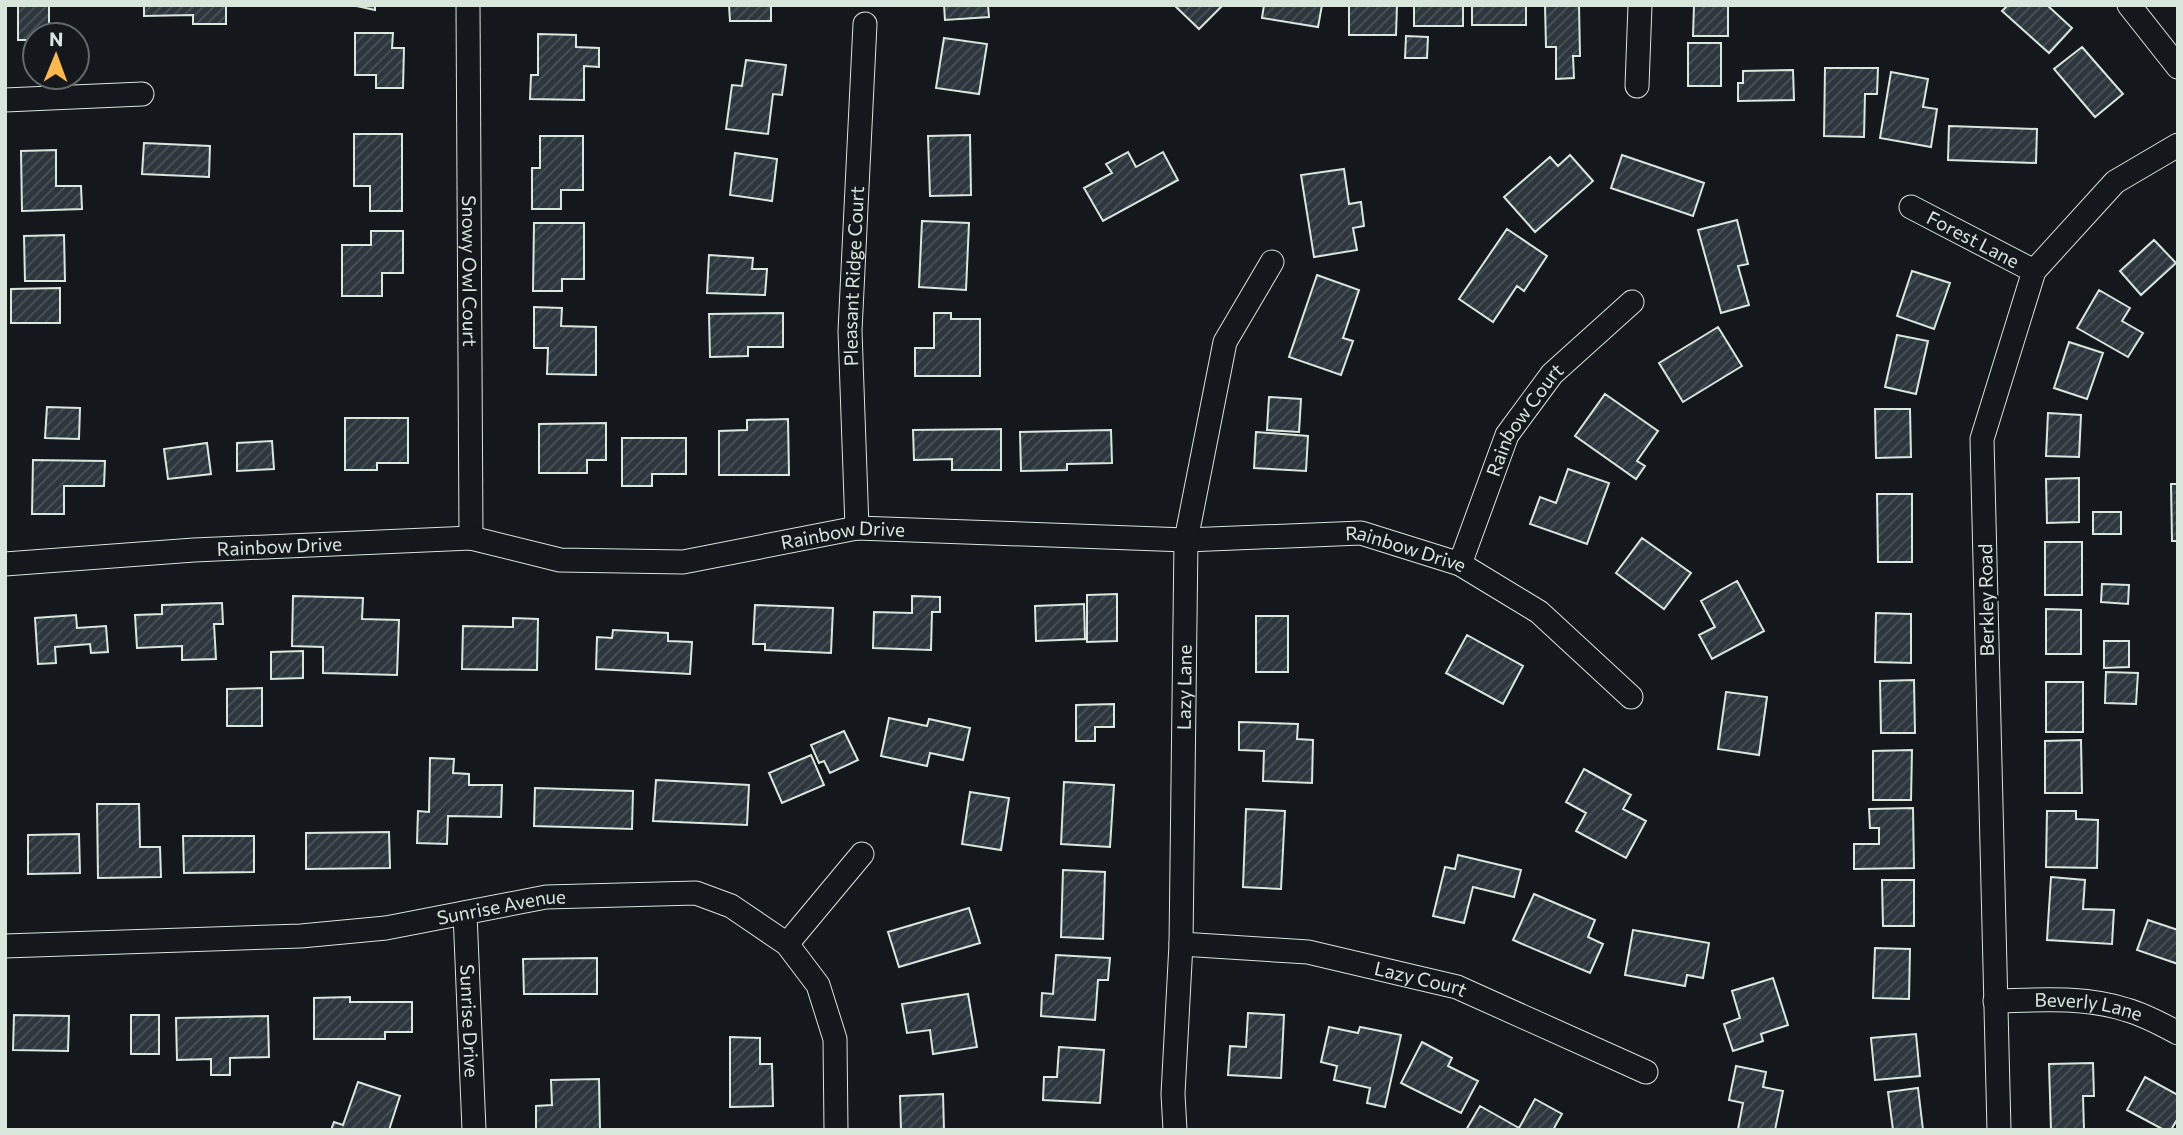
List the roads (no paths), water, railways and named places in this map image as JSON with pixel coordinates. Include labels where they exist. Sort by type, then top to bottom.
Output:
[{"type":"street","name":"Snowy Owl Court","points":[[468,5],[471,538]]},
{"type":"street","points":[[1637,86],[1640,5]]},
{"type":"street","points":[[2129,5],[2178,67]]},
{"type":"street","name":"Pleasant Ridge Court","points":[[857,528],[850,331],[865,24]]},
{"type":"street","points":[[5,100],[142,94]]},
{"type":"street","name":"Berkley Road","points":[[1998,1130],[1982,439],[2034,271],[2115,182],[2178,145]]},
{"type":"street","name":"Forest Lane","points":[[1911,207],[2034,271]]},
{"type":"street","name":"Lazy Lane","points":[[1175,1130],[1173,1094],[1181,944],[1186,540],[1225,342],[1272,262]]},
{"type":"street","name":"Rainbow Court","points":[[1460,565],[1507,435],[1552,374],[1632,302]]},
{"type":"street","name":"Rainbow Drive","points":[[5,564],[194,550],[471,538],[560,560],[683,562],[857,528],[1186,540],[1361,533],[1460,565],[1539,612],[1631,698]]},
{"type":"street","points":[[787,944],[862,854]]},
{"type":"street","name":"Sunrise Avenue","points":[[5,946],[301,936],[386,928],[546,897],[695,893],[731,906],[787,944],[818,985],[835,1039],[836,1130]]},
{"type":"street","name":"Sunrise Drive","points":[[465,913],[474,1130]]},
{"type":"street","name":"Lazy Court","points":[[1181,944],[1308,952],[1457,987],[1646,1072]]},
{"type":"street","name":"Beverly Lane","points":[[1995,1001],[2068,999],[2099,1003],[2127,1009],[2178,1033]]}]
